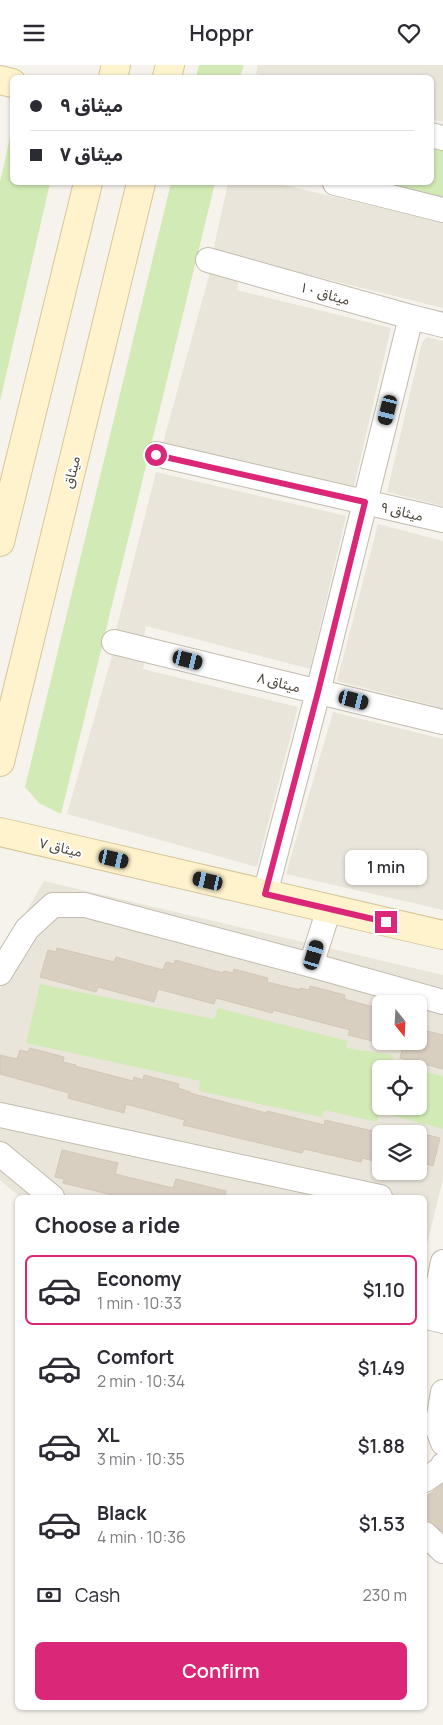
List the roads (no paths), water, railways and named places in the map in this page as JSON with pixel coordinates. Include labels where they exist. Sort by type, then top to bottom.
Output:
[{"type":"main road","points":[[0,542],[88,185]]},
{"type":"main road","name":"میثاق","points":[[0,762],[141,185]]},
{"type":"main road","name":"میثاق ۷","points":[[0,833],[443,935]]},
{"type":"street","points":[[343,185],[443,209]]},
{"type":"street","name":"میثاق ۱۰","points":[[208,260],[443,325]]},
{"type":"street","points":[[265,894],[318,692],[411,317]]},
{"type":"street","name":"میثاق ۹","points":[[156,455],[443,520]]},
{"type":"street","name":"میثاق ۸","points":[[114,642],[443,722]]},
{"type":"street","points":[[0,973],[27,929],[53,905],[85,905],[443,1002]]},
{"type":"street","points":[[311,965],[329,909]]},
{"type":"street","points":[[0,1115],[371,1195]]},
{"type":"street","points":[[0,1154],[50,1195]]},
{"type":"street","points":[[437,1320],[443,1263]]},
{"type":"street","points":[[443,1392],[437,1427],[443,1443]]},
{"type":"street","points":[[427,1480],[442,1469],[443,1465]]},
{"type":"street","points":[[427,1536],[443,1551]]}]
